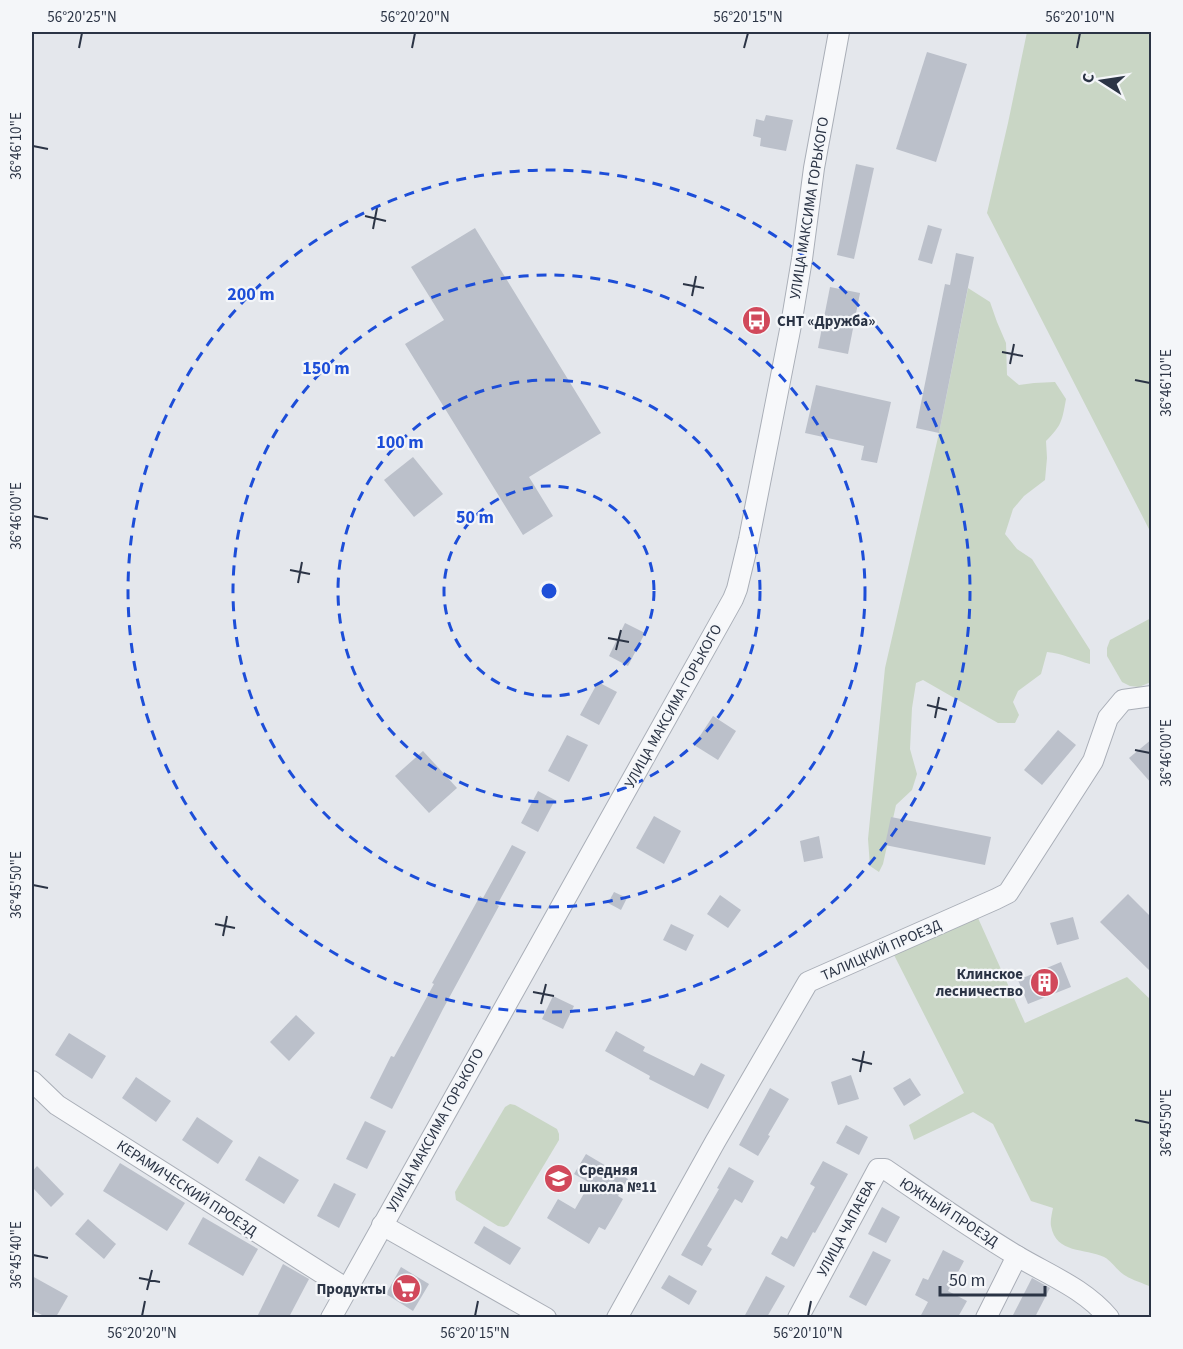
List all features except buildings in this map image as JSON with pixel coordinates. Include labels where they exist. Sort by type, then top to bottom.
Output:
[{"type":"street","name":"УЛИЦА МАКСИМА ГОРЬКОГО","points":[[331,1317],[737,589],[791,325],[814,168],[839,32]]},
{"type":"street","name":"ТАЛИЦКИЙ ПРОЕЗД","points":[[617,1317],[808,982],[1008,893],[1093,761],[1108,718],[1123,700],[1152,696]]},
{"type":"street","name":"КЕРАМИЧЕСКИЙ ПРОЕЗД","points":[[32,1081],[57,1105],[346,1289]]},
{"type":"street","name":"ЮЖНЫЙ ПРОЕЗД","points":[[878,1169],[885,1169],[1017,1256],[1084,1294],[1109,1317]]},
{"type":"street","name":"УЛИЦА ЧАПАЕВА","points":[[798,1317],[878,1169]]},
{"type":"street","points":[[382,1225],[546,1317]]},
{"type":"street","points":[[986,1317],[1017,1256]]},
{"type":"green space","points":[[1027,32],[1151,32],[1151,533],[987,213]]},
{"type":"green space","points":[[968,288],[990,302],[1006,343],[1007,375],[1019,385],[1055,382],[1066,399],[1060,422],[1046,441],[1045,480],[1024,496],[1013,509],[1005,534],[1017,549],[1032,559],[1090,650],[1090,664],[1047,652],[1041,674],[1018,691],[1013,702],[1019,715],[1015,723],[998,723],[923,680],[916,683],[910,749],[917,774],[912,790],[896,805],[883,864],[879,872],[870,866],[868,839],[885,668],[939,433]]},
{"type":"green space","points":[[1151,618],[1151,682],[1139,687],[1130,686],[1122,682],[1107,656],[1107,648],[1110,640]]},
{"type":"green space","points":[[978,918],[1025,1023],[1127,977],[1151,1000],[1151,1287],[1126,1276],[1104,1257],[1072,1249],[1059,1241],[1051,1226],[1053,1208],[1031,1201],[993,1124],[973,1112],[914,1140],[909,1125],[964,1093],[894,955]]},
{"type":"green space","points":[[510,1104],[557,1129],[559,1140],[508,1225],[504,1227],[498,1226],[456,1200],[455,1192],[505,1107]]},
{"type":"place","name":"СНТ «Дружба»","points":[[756,321]]},
{"type":"place","name":"Клинское лесничество","points":[[1044,983]]},
{"type":"place","name":"Средняя школа №11","points":[[558,1179]]},
{"type":"place","name":"Продукты","points":[[407,1289]]}]
